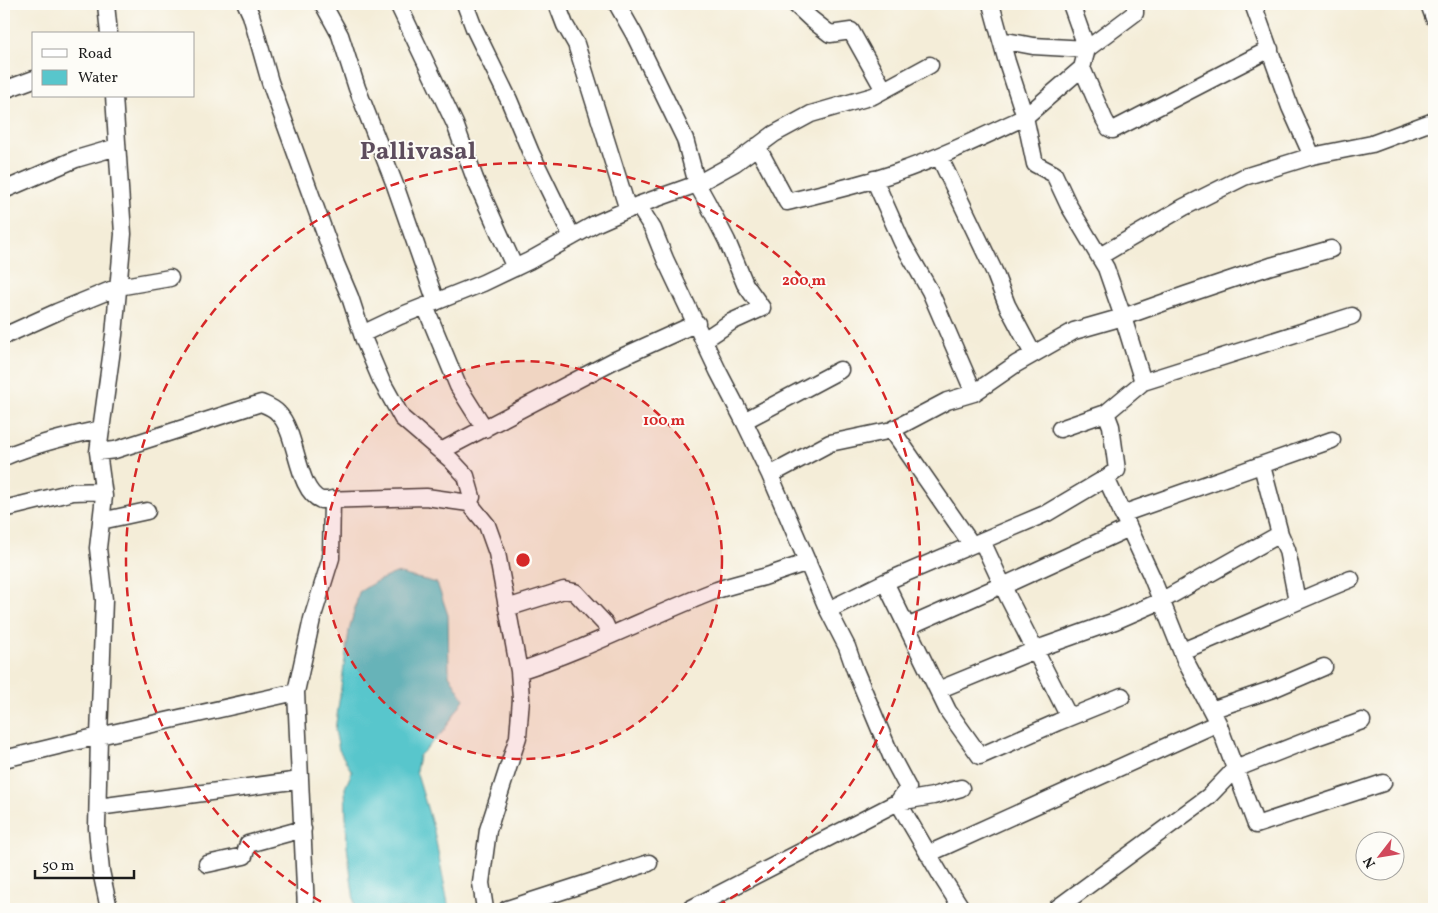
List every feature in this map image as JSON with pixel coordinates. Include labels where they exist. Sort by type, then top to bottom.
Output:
[{"type":"street","points":[[106,4],[109,32]]},
{"type":"street","points":[[247,4],[270,82],[362,334],[381,380],[402,418],[441,451],[466,476],[472,498],[469,503]]},
{"type":"street","points":[[324,4],[340,35],[357,88],[395,185],[430,304],[458,386],[485,429]]},
{"type":"street","points":[[398,4],[455,124],[475,179],[515,268]]},
{"type":"street","points":[[465,4],[531,153],[572,237]]},
{"type":"street","points":[[557,4],[565,25],[576,44],[633,208],[653,229],[718,372],[744,420],[770,475],[828,610],[847,647],[892,758],[908,788],[898,802]]},
{"type":"street","points":[[617,4],[634,34],[685,139],[697,184],[727,241],[745,284],[762,308],[731,322],[704,340]]},
{"type":"street","points":[[795,4],[830,34],[851,31],[884,90]]},
{"type":"street","points":[[991,4],[1025,117],[1035,164],[1054,174],[1069,206],[1106,268],[1143,382]]},
{"type":"street","points":[[757,146],[787,202],[895,173],[939,156],[1025,117],[1082,68],[1087,48],[1071,4]]},
{"type":"street","points":[[1001,40],[1034,46],[1087,48],[1136,13],[1135,4]]},
{"type":"street","points":[[1253,4],[1290,107],[1312,156]]},
{"type":"street","points":[[1429,4],[1434,18]]},
{"type":"street","points":[[1082,68],[1104,119],[1109,128],[1113,130],[1270,49]]},
{"type":"street","points":[[362,334],[515,268],[595,224],[697,184],[735,163],[774,134],[811,114],[873,96],[930,66]]},
{"type":"street","points":[[4,90],[32,80]]},
{"type":"street","points":[[109,909],[101,871],[97,828],[98,736],[104,600],[98,548],[104,496],[98,452],[114,335],[123,234],[114,98]]},
{"type":"street","points":[[1100,256],[1184,208],[1244,177],[1312,156],[1372,144],[1434,121]]},
{"type":"street","points":[[4,190],[76,159],[117,147]]},
{"type":"street","points":[[939,156],[994,272],[1007,304],[1033,354]]},
{"type":"street","points":[[874,179],[902,242],[930,291],[974,393]]},
{"type":"street","points":[[770,475],[830,444],[892,430],[947,401],[974,393],[1033,354],[1074,331],[1123,317],[1263,269],[1331,249]]},
{"type":"street","points":[[4,336],[56,312],[118,287],[170,278]]},
{"type":"street","points":[[1060,429],[1106,412],[1143,382],[1352,316]]},
{"type":"street","points":[[441,451],[613,361],[696,323]]},
{"type":"street","points":[[744,420],[840,370]]},
{"type":"street","points":[[98,452],[124,447],[262,404],[270,407],[283,418],[307,488],[315,498],[321,500],[426,497],[469,503],[486,525],[497,554],[519,671],[521,699],[518,737],[488,830],[481,883],[485,909]]},
{"type":"street","points":[[828,610],[885,582],[1047,513],[1106,478],[1117,470],[1111,426],[1106,412]]},
{"type":"street","points":[[4,457],[66,436],[101,429]]},
{"type":"street","points":[[892,430],[977,543],[1003,586],[1069,717]]},
{"type":"street","points":[[907,627],[1003,586],[1126,521],[1332,440]]},
{"type":"street","points":[[1262,466],[1280,534],[1287,550],[1297,601]]},
{"type":"street","points":[[1106,478],[1182,651],[1214,716],[1256,825],[1383,783]]},
{"type":"street","points":[[4,509],[72,492],[103,490]]},
{"type":"street","points":[[306,909],[296,692],[312,619],[332,558],[332,499]]},
{"type":"street","points":[[101,521],[147,511]]},
{"type":"street","points":[[938,690],[1036,650],[1115,621],[1161,601],[1280,534]]},
{"type":"street","points":[[519,671],[594,643],[718,590],[808,562]]},
{"type":"street","points":[[1182,651],[1351,579]]},
{"type":"street","points":[[885,582],[948,711],[980,756],[1122,696]]},
{"type":"street","points":[[507,608],[564,590],[575,592],[605,624],[610,635]]},
{"type":"street","points":[[928,854],[1273,688],[1324,667]]},
{"type":"street","points":[[4,759],[296,692]]},
{"type":"street","points":[[1056,909],[1208,797],[1235,769],[1362,721]]},
{"type":"street","points":[[98,807],[300,780]]},
{"type":"street","points":[[690,909],[898,802],[933,796],[961,788]]},
{"type":"street","points":[[898,802],[962,909]]},
{"type":"street","points":[[207,864],[244,856],[248,844],[303,829]]},
{"type":"street","points":[[506,909],[649,863]]},
{"type":"water","points":[[396,573],[437,583],[448,615],[449,675],[464,699],[443,732],[419,756],[416,771],[434,831],[449,909],[355,909],[347,846],[345,788],[352,772],[339,750],[335,730],[349,631],[359,592],[375,582]]},
{"type":"district","name":"Pallivasal","points":[[418,150]]}]
